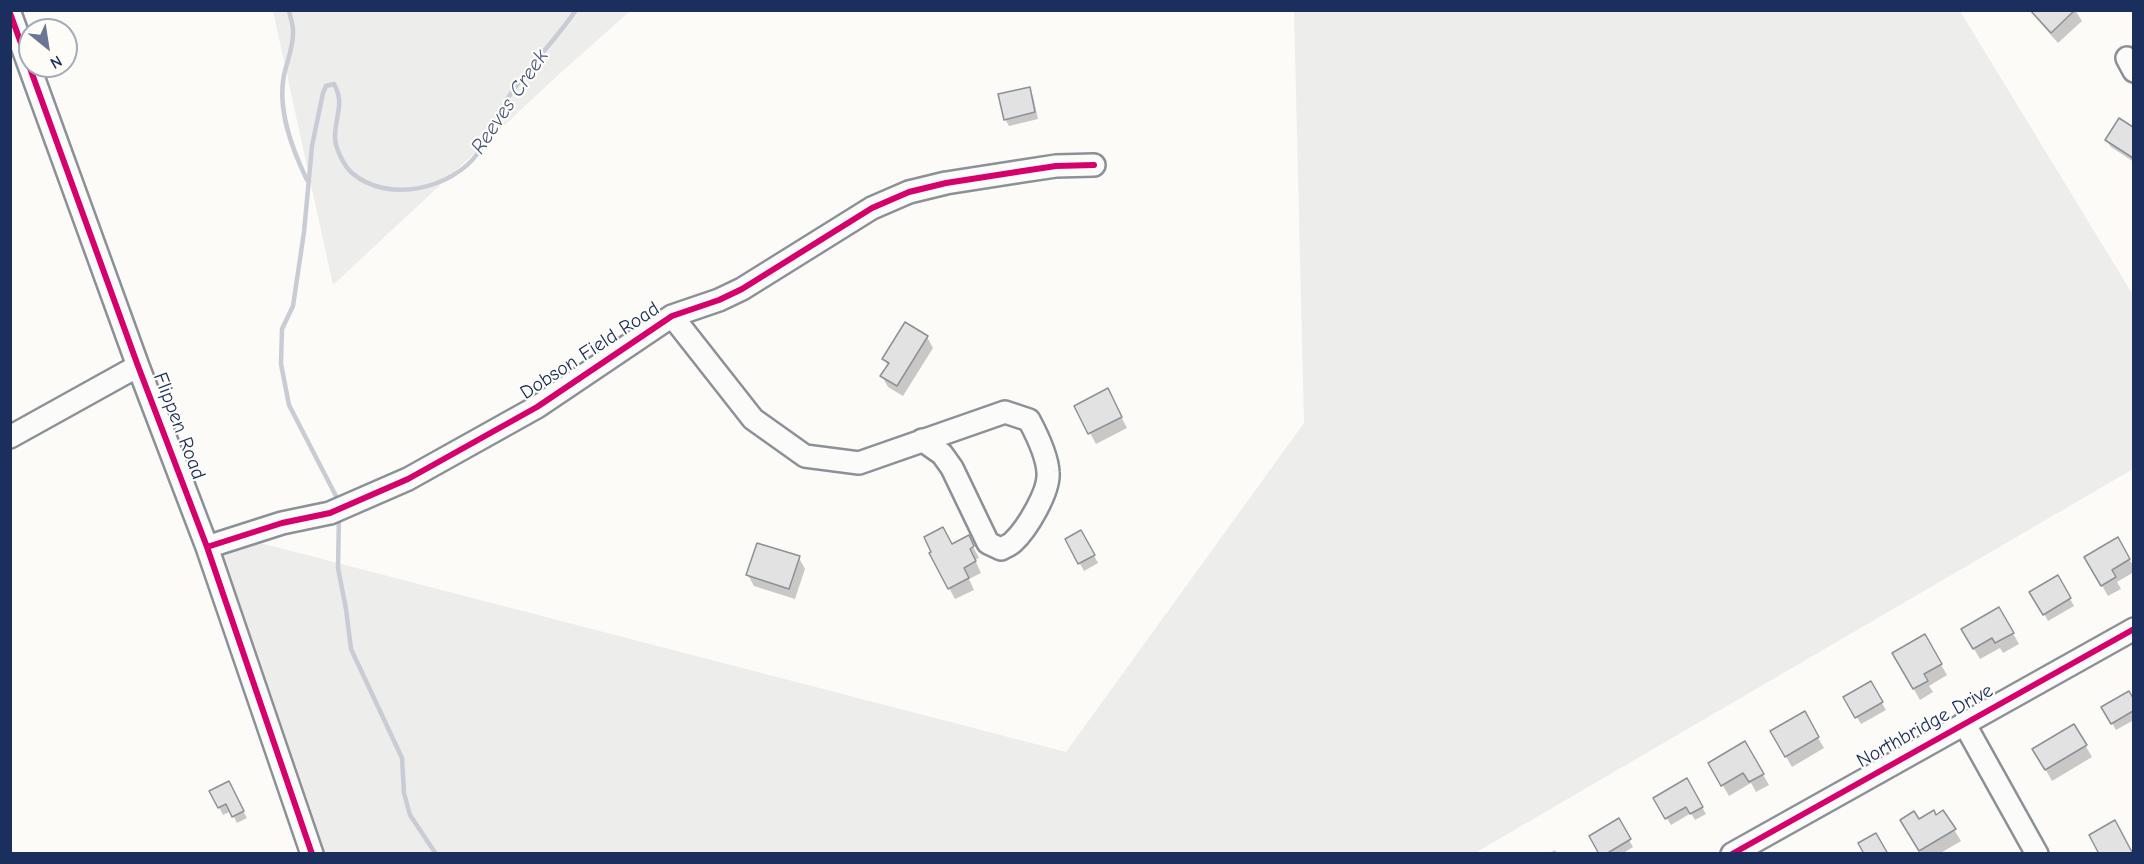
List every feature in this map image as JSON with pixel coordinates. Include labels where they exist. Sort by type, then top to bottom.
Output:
[{"type":"street","name":"Flippen Road","points":[[10,13],[138,366],[207,547],[312,854]]},
{"type":"street","name":"Dobson Field Road","points":[[207,547],[282,523],[330,513],[408,479],[537,407],[672,316],[719,300],[742,289],[872,208],[909,192],[946,183],[1023,171],[1094,165]]},
{"type":"street","points":[[672,316],[753,419],[805,456],[859,462],[922,440],[988,417],[1005,412],[1029,420],[1038,437],[1048,472],[1047,486],[1033,516],[1012,543],[1001,549],[988,543],[952,468],[942,454],[922,440]]},
{"type":"street","points":[[10,437],[138,366]]},
{"type":"street","name":"Northbridge Drive","points":[[1732,854],[2133,629]]},
{"type":"street","points":[[1964,723],[2037,854]]},
{"type":"shaded area","points":[[273,10],[630,11],[333,285]]},
{"type":"shaded area","points":[[1294,11],[1960,11],[2133,295],[2133,469],[1475,853],[314,853],[195,526],[1066,752],[1304,423]]},
{"type":"building","points":[[2030,10],[2075,10],[2051,33]]},
{"type":"building","points":[[1030,87],[1035,112],[1004,120],[998,94]]},
{"type":"building","points":[[2119,118],[2133,127],[2133,158],[2105,140]]},
{"type":"building","points":[[905,322],[928,336],[897,386],[880,376],[889,363],[882,359]]},
{"type":"building","points":[[1108,388],[1122,417],[1088,434],[1074,406]]},
{"type":"building","points":[[943,527],[952,544],[969,535],[974,546],[970,549],[976,561],[964,568],[969,578],[948,589],[929,553],[931,552],[924,537]]},
{"type":"building","points":[[1081,530],[1095,555],[1078,564],[1065,539]]},
{"type":"building","points":[[2118,537],[2130,559],[2112,570],[2116,577],[2101,586],[2084,557]]},
{"type":"building","points":[[757,543],[800,556],[789,589],[746,575]]},
{"type":"building","points":[[2058,575],[2071,598],[2043,615],[2029,592]]},
{"type":"building","points":[[1999,607],[2014,633],[1995,643],[1992,638],[1973,649],[1961,629]]},
{"type":"building","points":[[1925,634],[1942,664],[1924,674],[1928,681],[1913,689],[1892,653]]},
{"type":"building","points":[[1871,681],[1883,702],[1855,718],[1843,697]]},
{"type":"building","points":[[2129,691],[2133,698],[2133,711],[2111,724],[2101,707]]},
{"type":"building","points":[[1805,711],[1819,737],[1785,757],[1770,731]]},
{"type":"building","points":[[2074,724],[2087,745],[2045,770],[2032,749]]},
{"type":"building","points":[[1745,741],[1764,774],[1749,782],[1743,773],[1721,786],[1708,763]]},
{"type":"building","points":[[1687,778],[1703,807],[1690,814],[1686,807],[1665,819],[1653,798]]},
{"type":"building","points":[[229,781],[244,811],[232,817],[226,804],[218,808],[209,791]]},
{"type":"building","points":[[1934,810],[1936,815],[1943,810],[1956,829],[1919,851],[1900,820],[1914,811],[1919,819]]},
{"type":"building","points":[[1619,818],[1631,839],[1606,854],[1599,854],[1589,836]]},
{"type":"building","points":[[2115,820],[2133,854],[2099,854],[2089,835]]},
{"type":"building","points":[[1876,833],[1888,854],[1864,854],[1858,843]]},
{"type":"waterway","name":"Reeves Creek","points":[[289,10],[293,39],[282,88],[284,115],[291,142],[307,180]]},
{"type":"waterway","name":"Reeves Creek","points":[[337,504],[336,496],[289,405],[281,364],[282,329],[293,306],[304,232],[312,146],[326,86],[334,84],[339,97],[335,141],[346,166],[352,173],[367,183],[383,188],[401,190],[436,183],[452,176],[478,153],[499,113],[521,79],[576,10]]},
{"type":"waterway","points":[[339,515],[338,568],[351,649],[402,758],[404,793],[410,815],[436,854]]},
{"type":"cycle path","points":[[10,13],[138,366],[207,547],[312,854]]},
{"type":"cycle path","points":[[207,547],[282,523],[330,513],[408,479],[537,407],[672,316],[719,300],[742,289],[872,208],[909,192],[946,183],[1056,166],[1094,165]]},
{"type":"cycle path","points":[[1732,854],[2134,629]]}]
